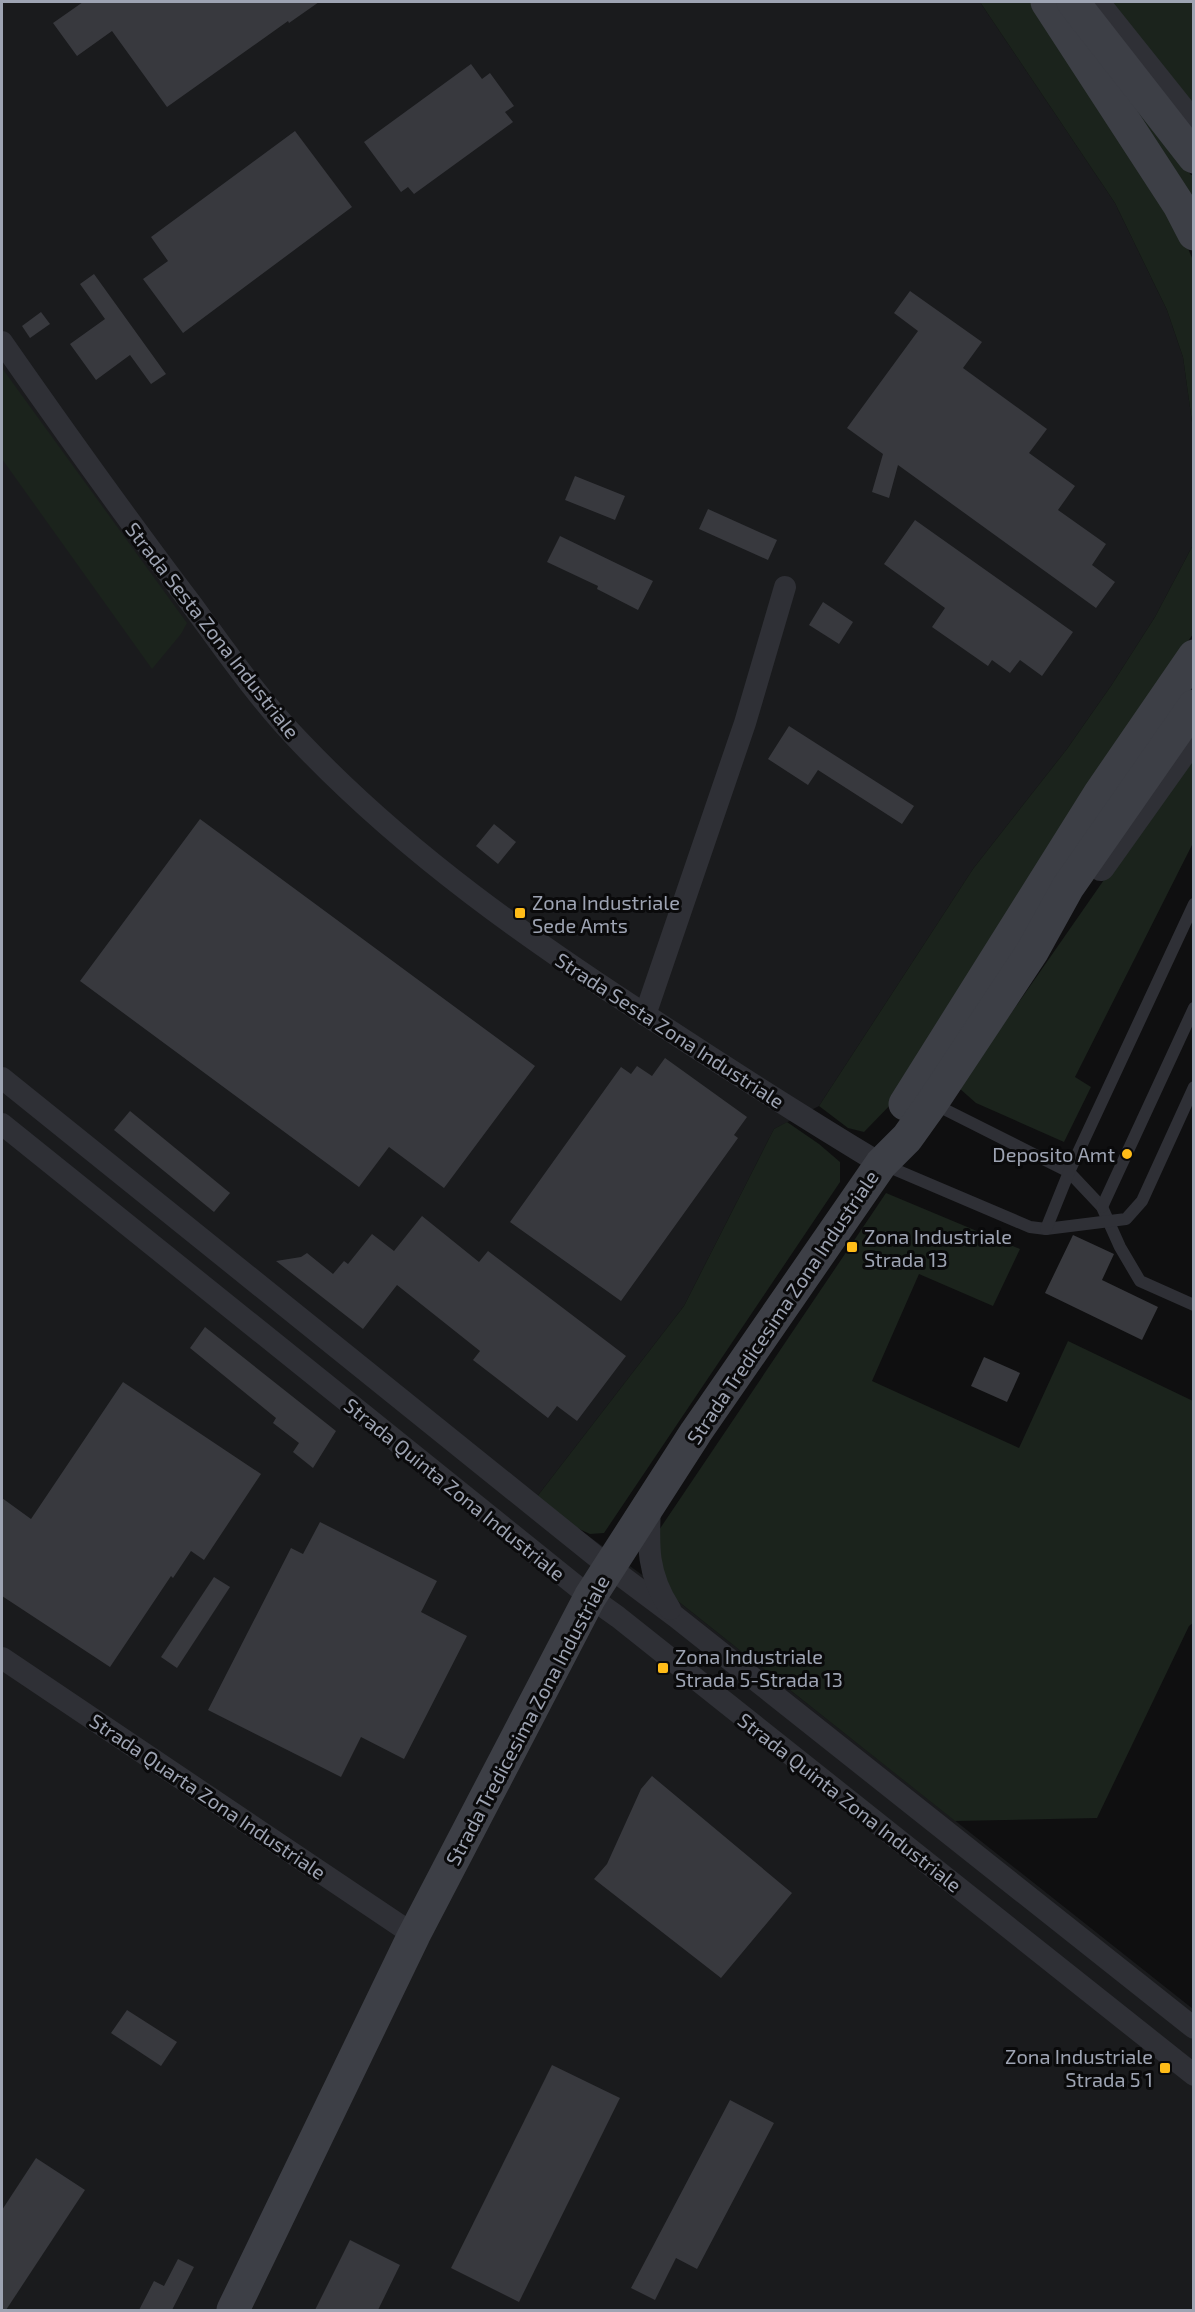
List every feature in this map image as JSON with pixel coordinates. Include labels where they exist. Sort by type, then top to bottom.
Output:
[{"type":"main road","points":[[1047,2],[1179,205],[1194,234]]},
{"type":"main road","points":[[1073,2],[1194,157]]},
{"type":"main road","points":[[880,1164],[891,1127],[1100,793],[1194,656]]},
{"type":"main road","points":[[880,1164],[907,1138],[933,1103],[1032,952],[1068,887],[1194,706]]},
{"type":"main road","name":"Strada Tredicesima Zona Industriale","points":[[233,2310],[414,1935],[590,1597],[650,1502],[880,1164]]},
{"type":"street","points":[[1095,2],[1194,126]]},
{"type":"street","name":"Strada Sesta Zona Industriale","points":[[2,342],[112,500],[260,696],[301,743],[369,811],[455,883],[584,976],[788,1108],[880,1164]]},
{"type":"street","points":[[645,1015],[745,723],[785,587]]},
{"type":"street","points":[[1032,952],[1081,896],[1194,736]]},
{"type":"street","name":"Strada Quinta Zona Industriale","points":[[2,1078],[608,1566],[676,1617],[1194,2028]]},
{"type":"street","points":[[4,1130],[28,1099]]},
{"type":"street","name":"Strada Quinta Zona Industriale","points":[[4,1130],[1194,2075]]},
{"type":"street","points":[[650,1502],[648,1540],[653,1577],[676,1617]]},
{"type":"street","name":"Strada Quarta Zona Industriale","points":[[2,1658],[414,1935]]},
{"type":"lane","points":[[1046,1229],[1069,1172],[1194,904]]},
{"type":"lane","points":[[1102,1207],[1194,1008]]},
{"type":"lane","points":[[880,1164],[1030,1227],[1046,1229],[1111,1223],[1126,1219],[1142,1201],[1194,1087]]},
{"type":"lane","points":[[933,1103],[1069,1172],[1102,1207],[1120,1247],[1140,1281],[1191,1304],[1194,1290]]},
{"type":"shaded area","points":[[2,2],[980,2],[1115,203],[1167,310],[1183,357],[1193,429],[1193,545],[1155,617],[1111,686],[1067,749],[973,869],[819,1106],[774,1129],[684,1306],[536,1498],[674,1598],[1193,2009],[1193,2310],[2,2310]]},
{"type":"shaded area","points":[[980,2],[1033,2],[1182,235],[1193,260],[1193,429],[1183,357],[1167,310],[1115,203]]},
{"type":"shaded area","points":[[1100,2],[1193,2],[1193,116]]},
{"type":"shaded area","points":[[1118,78],[1193,175],[1193,215]]},
{"type":"shaded area","points":[[2,368],[187,623],[181,634],[152,669],[2,459]]},
{"type":"shaded area","points":[[1193,545],[1193,634],[1119,742],[895,1100],[864,1132],[848,1128],[819,1106],[973,869],[1067,749],[1111,686],[1155,617]]},
{"type":"shaded area","points":[[1193,752],[1193,843],[1075,1077],[1091,1087],[1064,1142],[976,1103],[959,1088]]},
{"type":"shaded area","points":[[787,1122],[840,1162],[840,1182],[604,1533],[590,1534],[577,1528],[536,1498],[684,1306],[774,1129]]},
{"type":"shaded area","points":[[886,1193],[1020,1249],[993,1306],[919,1274],[872,1381],[1019,1448],[1068,1341],[1193,1401],[1193,1623],[1189,1626],[1097,1818],[955,1821],[674,1598],[662,1574],[657,1533]]},
{"type":"building","points":[[83,2],[319,2],[289,23],[288,21],[167,107],[112,31],[77,56],[53,23]]},
{"type":"building","points":[[471,64],[482,79],[490,73],[514,106],[505,112],[513,122],[414,194],[408,187],[401,192],[364,142]]},
{"type":"building","points":[[295,131],[352,207],[183,333],[143,279],[168,261],[151,237]]},
{"type":"building","points":[[94,274],[166,374],[151,384],[130,355],[96,380],[70,344],[105,319],[80,284]]},
{"type":"building","points":[[910,291],[982,342],[963,368],[1047,429],[1029,453],[1075,486],[1058,510],[1106,544],[1092,565],[1115,582],[1096,608],[898,465],[889,498],[872,492],[883,454],[847,428],[918,331],[894,313]]},
{"type":"building","points":[[41,312],[50,324],[30,338],[22,326]]},
{"type":"building","points":[[575,476],[625,496],[615,520],[565,500]]},
{"type":"building","points":[[708,509],[777,540],[768,560],[699,529]]},
{"type":"building","points":[[915,520],[1073,632],[1042,676],[1020,660],[1010,673],[992,660],[988,666],[932,627],[945,608],[884,564]]},
{"type":"building","points":[[560,536],[653,581],[638,610],[597,589],[598,586],[547,562]]},
{"type":"building","points":[[823,602],[853,622],[839,644],[809,625]]},
{"type":"building","points":[[789,726],[914,806],[902,824],[818,770],[808,785],[768,759]]},
{"type":"building","points":[[200,819],[535,1066],[444,1188],[389,1147],[359,1187],[80,981]]},
{"type":"building","points":[[494,824],[516,842],[498,864],[476,846]]},
{"type":"building","points":[[665,1058],[747,1117],[734,1135],[738,1138],[621,1301],[510,1222],[621,1067],[631,1074],[637,1066],[652,1076]]},
{"type":"building","points":[[130,1111],[230,1193],[214,1212],[114,1130]]},
{"type":"building","points":[[422,1216],[479,1262],[488,1251],[626,1356],[577,1421],[557,1406],[548,1418],[473,1360],[480,1351],[397,1285],[363,1329],[276,1261],[301,1257],[307,1253],[333,1274],[344,1261],[348,1264],[372,1234],[394,1251]]},
{"type":"building","points":[[1073,1235],[1114,1254],[1102,1280],[1158,1307],[1142,1340],[1045,1293]]},
{"type":"building","points":[[205,1327],[336,1431],[313,1468],[293,1452],[299,1443],[273,1423],[276,1418],[190,1348]]},
{"type":"building","points":[[984,1357],[1020,1373],[1007,1402],[971,1386]]},
{"type":"building","points":[[123,1382],[261,1474],[204,1560],[191,1551],[173,1578],[171,1576],[110,1667],[2,1596],[2,1498],[31,1519]]},
{"type":"building","points":[[320,1522],[437,1581],[421,1612],[467,1636],[404,1759],[361,1737],[341,1777],[208,1710],[291,1548],[303,1554]]},
{"type":"building","points":[[214,1577],[230,1587],[177,1668],[161,1657]]},
{"type":"building","points":[[652,1776],[792,1893],[721,1978],[594,1879],[607,1864],[641,1789]]},
{"type":"building","points":[[127,2010],[177,2042],[161,2066],[111,2033]]},
{"type":"building","points":[[552,2065],[620,2098],[519,2302],[451,2268]]},
{"type":"building","points":[[730,2100],[774,2123],[697,2269],[676,2258],[655,2300],[631,2288]]},
{"type":"building","points":[[36,2158],[85,2190],[6,2310],[2,2310],[2,2210]]},
{"type":"building","points":[[350,2240],[400,2265],[378,2310],[315,2310]]},
{"type":"building","points":[[178,2259],[194,2267],[172,2310],[139,2310],[154,2281],[164,2286]]},
{"type":"place","name":"Zona Industriale Sede Amts","points":[[520,913]]},
{"type":"place","name":"Deposito Amt","points":[[1127,1154]]},
{"type":"place","name":"Zona Industriale Strada 13","points":[[852,1247]]},
{"type":"place","name":"Zona Industriale Strada 5-Strada 13","points":[[663,1668]]},
{"type":"place","name":"Zona Industriale Strada 5 1","points":[[1165,2068]]}]
